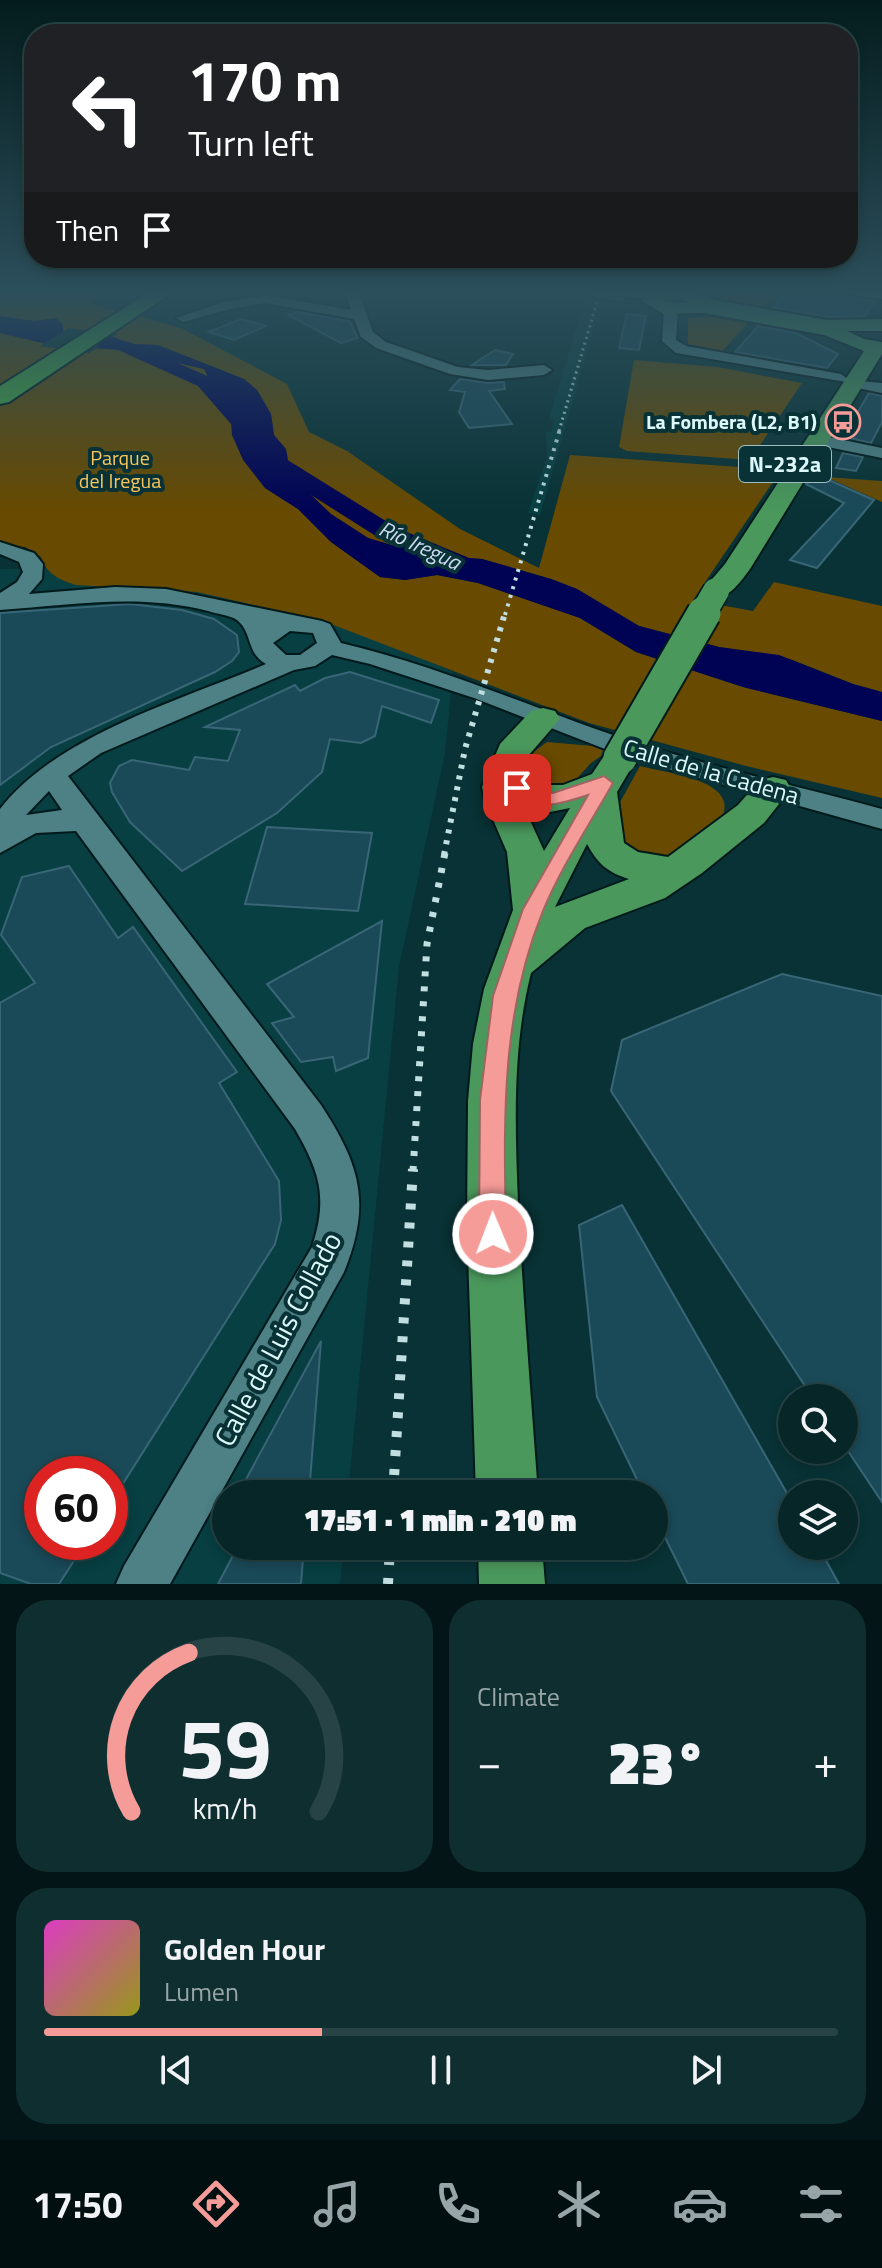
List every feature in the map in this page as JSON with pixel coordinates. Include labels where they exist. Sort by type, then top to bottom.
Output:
[{"type":"highway","points":[[0,384],[32,364]]},
{"type":"highway","points":[[0,397],[46,364]]},
{"type":"main road","name":"N-232a","points":[[716,591],[736,569],[819,440],[855,364]]},
{"type":"main road","name":"N-232a","points":[[506,1480],[491,1141],[498,1026],[512,964],[533,909],[716,591],[781,470],[848,381]]},
{"type":"main road","points":[[533,909],[526,852],[500,792],[512,752],[543,719]]},
{"type":"main road","points":[[505,772],[517,788],[531,797],[544,800],[562,798],[608,777]]},
{"type":"main road","points":[[608,777],[600,829],[607,851],[627,863],[673,872]]},
{"type":"main road","points":[[512,964],[571,917],[651,887],[701,854],[751,814],[773,789]]},
{"type":"main road","points":[[511,1560],[512,1584]]},
{"type":"street","points":[[431,364],[488,375],[544,370]]},
{"type":"street","points":[[763,364],[882,388]]},
{"type":"street","points":[[819,440],[882,453]]},
{"type":"street","points":[[0,548],[27,556],[35,564],[35,571],[23,589],[0,602]]},
{"type":"street","points":[[0,832],[18,805],[51,772],[92,747],[239,683],[289,663],[316,657],[327,647],[328,636],[322,629],[301,623],[244,614],[182,598],[77,594],[50,584],[35,571]]},
{"type":"street","points":[[0,602],[60,600],[77,594]]},
{"type":"street","points":[[244,614],[262,645],[276,661],[289,663]]},
{"type":"street","points":[[239,683],[276,628],[301,623]]},
{"type":"street","name":"Calle de la Cadena","points":[[327,647],[378,659],[637,752],[882,819]]},
{"type":"street","name":"Calle de Luis Collado","points":[[51,772],[84,821],[308,1117],[333,1156],[341,1181],[341,1224],[329,1257],[142,1584]]},
{"type":"street","points":[[0,842],[12,831],[31,822],[55,819],[84,821]]},
{"type":"shaded area","name":"Río Iregua","points":[[182,364],[206,364],[244,379],[257,390],[271,414],[274,435],[286,449],[290,475],[331,514],[368,538],[425,555],[482,559],[577,589],[639,626],[719,647],[779,655],[882,692],[882,721],[743,687],[636,652],[580,618],[478,583],[437,575],[405,580],[380,577],[331,542],[298,509],[265,488],[243,460],[232,435],[231,422],[204,369]]},
{"type":"shaded area","points":[[566,364],[583,364],[540,515],[528,513],[547,458],[546,431],[551,432],[554,420],[549,419]]},
{"type":"shaded area","points":[[124,567],[363,630],[453,672],[445,753],[399,967],[349,1480],[212,1480],[212,1560],[343,1560],[340,1584],[0,1584],[0,569]]},
{"type":"green space","name":"Parque del Iregua","points":[[0,364],[182,364],[204,369],[231,422],[243,459],[265,488],[298,509],[331,542],[380,577],[405,580],[437,575],[478,583],[580,618],[636,652],[743,687],[882,721],[882,798],[746,766],[589,723],[323,621],[197,592],[76,585],[50,572],[41,557],[25,547],[0,544]]},
{"type":"green space","points":[[206,364],[249,364],[287,384],[309,432],[347,451],[460,529],[539,568],[570,455],[781,470],[693,600],[753,611],[774,582],[882,606],[882,692],[790,659],[719,647],[639,626],[577,589],[551,579],[482,559],[425,555],[368,538],[331,514],[290,475],[287,453],[274,435],[271,414],[257,390],[244,379]]},
{"type":"green space","points":[[633,364],[718,367],[802,383],[750,460],[627,451],[619,447]]},
{"type":"green space","points":[[826,477],[882,481],[882,502]]},
{"type":"green space","points":[[547,742],[604,747],[601,756],[569,787],[530,787],[521,768],[524,759]]},
{"type":"green space","points":[[640,766],[683,776],[713,788],[722,797],[725,808],[720,822],[661,860],[622,851],[613,815]]},
{"type":"building","points":[[804,364],[830,364],[827,368]]},
{"type":"building","points":[[460,379],[504,382],[505,389],[489,391],[512,424],[469,428],[459,412],[465,392],[450,390]]},
{"type":"building","points":[[869,393],[882,396],[882,422],[871,443],[845,434]]},
{"type":"building","points":[[843,453],[863,457],[856,471],[836,468]]},
{"type":"building","points":[[813,473],[874,500],[817,568],[790,560],[844,503],[806,484]]},
{"type":"building","points":[[130,604],[182,610],[214,619],[237,635],[239,652],[232,661],[215,672],[51,747],[0,785],[0,613]]},
{"type":"building","points":[[350,672],[439,700],[431,723],[382,706],[375,736],[361,743],[330,739],[322,772],[277,813],[182,871],[130,822],[112,792],[110,783],[119,766],[132,760],[189,770],[195,757],[228,761],[240,730],[205,727],[295,685],[300,691],[325,678]]},
{"type":"building","points":[[267,827],[372,833],[358,911],[245,904]]},
{"type":"building","points":[[69,866],[118,938],[133,927],[237,1072],[219,1083],[279,1181],[281,1220],[275,1244],[128,1476],[128,1456],[24,1456],[24,1560],[74,1560],[59,1584],[31,1584],[0,1573],[0,1003],[35,983],[1,935],[22,877]]},
{"type":"building","points":[[382,921],[368,1058],[336,1071],[333,1057],[301,1062],[272,1023],[294,1017],[267,984]]},
{"type":"building","points":[[782,974],[882,996],[882,1502],[857,1464],[858,1384],[804,1384],[611,1091],[622,1040]]},
{"type":"building","points":[[622,1205],[779,1480],[778,1560],[826,1560],[839,1584],[688,1584],[668,1543],[668,1480],[637,1480],[597,1397],[579,1225]]},
{"type":"building","points":[[321,1341],[310,1480],[246,1480]]},
{"type":"building","points":[[231,1560],[303,1560],[301,1584],[218,1584]]},
{"type":"waterway","name":"Río Iregua","points":[[164,364],[205,382],[278,464],[388,533],[484,574]]},
{"type":"railway","points":[[559,431],[579,364]]},
{"type":"railway","points":[[505,615],[560,429]]},
{"type":"railway","points":[[444,855],[465,749],[505,613]]},
{"type":"railway","points":[[413,1171],[427,944],[445,853]]},
{"type":"railway","points":[[394,1480],[413,1169]]},
{"type":"railway","points":[[388,1584],[389,1560]]},
{"type":"place","name":"La Fombera (L2, B1)","points":[[843,422]]},
{"type":"route","points":[[493,1234],[492,1100],[498,1026],[504,996],[512,964],[533,909],[604,783],[554,800],[531,797],[517,788]]}]
